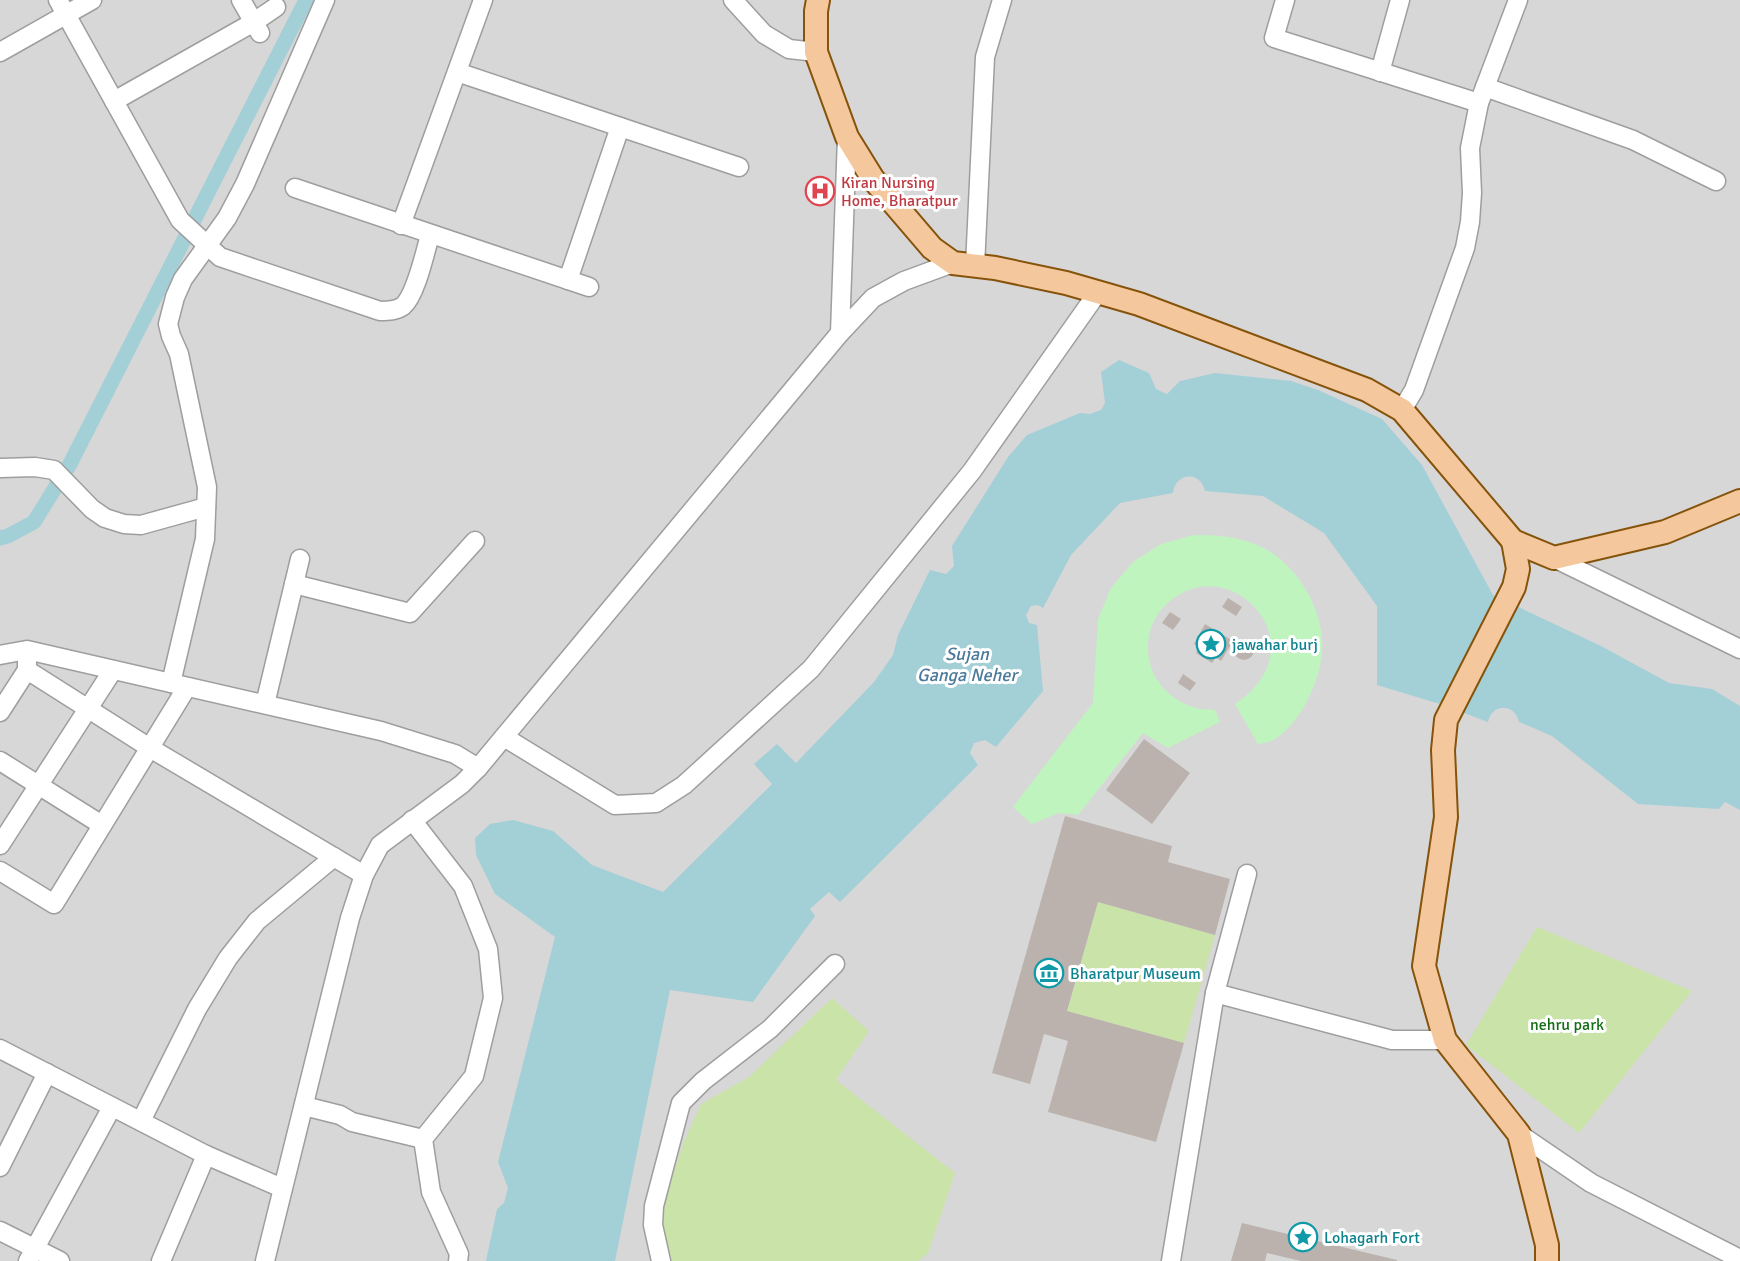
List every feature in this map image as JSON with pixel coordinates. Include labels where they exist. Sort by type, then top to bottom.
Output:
[{"type":"main road","points":[[818,0],[816,52],[848,137],[873,179],[932,248],[964,264],[1066,283],[1139,304],[1367,390],[1402,410],[1513,542],[1554,558],[1665,532],[1740,501]]},
{"type":"main road","points":[[1513,542],[1518,569],[1514,587],[1446,720],[1443,750],[1446,817],[1424,966],[1445,1040],[1519,1134],[1547,1245],[1547,1261]]},
{"type":"street","points":[[0,52],[62,7],[92,0]]},
{"type":"street","points":[[241,0],[257,27]]},
{"type":"street","points":[[0,871],[54,904],[150,748],[179,685],[205,539],[207,487],[179,354],[168,324],[175,297],[183,279],[227,218],[245,184],[325,0]]},
{"type":"street","points":[[400,225],[483,0]]},
{"type":"street","points":[[733,0],[764,34],[789,49],[816,52]]},
{"type":"street","points":[[265,1261],[350,918],[364,875],[380,845],[462,784],[478,768],[840,333],[873,298],[904,281],[964,264],[985,57],[1002,0]]},
{"type":"street","points":[[1285,0],[1274,38],[1380,72],[1482,95],[1633,140],[1716,181]]},
{"type":"street","points":[[1380,72],[1400,0]]},
{"type":"street","points":[[1402,410],[1414,390],[1465,248],[1471,212],[1470,148],[1482,95],[1516,0]]},
{"type":"street","points":[[62,7],[180,220],[220,257],[380,310],[392,310],[403,306],[411,297],[430,235]]},
{"type":"street","points":[[114,101],[257,27],[276,7]]},
{"type":"street","points":[[457,72],[739,167]]},
{"type":"street","points":[[568,280],[620,127]]},
{"type":"street","points":[[840,333],[848,137]]},
{"type":"street","points":[[295,188],[589,287]]},
{"type":"street","points":[[504,737],[615,805],[656,803],[684,785],[812,669],[972,471],[1098,292]]},
{"type":"street","points":[[0,468],[34,467],[54,470],[92,509],[105,518],[124,524],[141,525],[206,507]]},
{"type":"street","points":[[294,584],[410,614],[475,541]]},
{"type":"street","points":[[1554,558],[1740,649]]},
{"type":"street","points":[[265,704],[300,559]]},
{"type":"street","points":[[0,655],[27,650],[381,731],[455,754],[478,768]]},
{"type":"street","points":[[0,712],[27,670],[27,650]]},
{"type":"street","points":[[27,670],[150,748],[364,875]]},
{"type":"street","points":[[0,845],[113,670]]},
{"type":"street","points":[[0,761],[102,825]]},
{"type":"street","points":[[412,820],[463,886],[488,949],[493,998],[474,1076],[423,1139],[431,1192],[459,1254],[458,1261]]},
{"type":"street","points":[[141,1121],[196,1009],[228,958],[256,921],[334,857]]},
{"type":"street","points":[[1171,1261],[1215,993],[1247,874]]},
{"type":"street","points":[[661,1261],[653,1225],[654,1206],[681,1103],[703,1081],[770,1029],[835,964]]},
{"type":"street","points":[[1215,993],[1392,1040],[1445,1040]]},
{"type":"street","points":[[0,1048],[206,1155],[282,1188]]},
{"type":"street","points":[[0,1167],[47,1073]]},
{"type":"street","points":[[304,1106],[340,1114],[352,1122],[423,1139]]},
{"type":"street","points":[[31,1254],[112,1107]]},
{"type":"street","points":[[1519,1134],[1591,1183],[1721,1256],[1740,1259]]},
{"type":"street","points":[[161,1261],[206,1155]]},
{"type":"street","points":[[0,1231],[31,1254],[60,1261]]},
{"type":"shaded area","points":[[0,0],[1740,0],[1740,1261],[0,1261]]},
{"type":"green space","points":[[1194,535],[1226,537],[1257,545],[1284,563],[1306,589],[1319,621],[1322,653],[1316,680],[1305,705],[1281,735],[1269,742],[1258,744],[1235,704],[1260,680],[1270,656],[1269,632],[1258,611],[1240,595],[1217,587],[1193,588],[1169,602],[1156,617],[1149,636],[1149,659],[1157,680],[1164,689],[1182,702],[1196,708],[1215,710],[1220,722],[1168,748],[1143,733],[1078,815],[1059,813],[1032,824],[1013,807],[1093,703],[1098,619],[1111,588],[1133,562],[1161,544]]},
{"type":"green space","points":[[1098,902],[1215,935],[1184,1043],[1067,1011]]},
{"type":"green space","name":"nehru park","points":[[1537,927],[1692,991],[1579,1133],[1466,1045]]},
{"type":"green space","points":[[832,998],[869,1031],[836,1080],[955,1173],[928,1253],[918,1261],[670,1261],[661,1231],[662,1208],[683,1144],[701,1104],[749,1077]]},
{"type":"water","name":"Sujan Ganga Neher","points":[[1119,360],[1149,373],[1156,389],[1167,394],[1180,381],[1215,373],[1291,381],[1318,390],[1382,419],[1422,465],[1493,595],[1601,646],[1669,683],[1712,689],[1740,706],[1740,810],[1725,802],[1719,809],[1638,804],[1552,736],[1519,722],[1513,711],[1504,708],[1494,711],[1488,722],[1440,704],[1377,685],[1377,606],[1324,533],[1263,496],[1205,491],[1202,484],[1193,477],[1183,478],[1178,481],[1173,493],[1120,503],[1071,555],[1043,608],[1038,605],[1031,606],[1026,615],[1029,623],[1037,625],[1043,691],[996,747],[985,740],[974,743],[970,753],[978,765],[840,902],[829,892],[810,909],[815,916],[753,1002],[670,990],[615,1261],[486,1261],[497,1209],[504,1203],[508,1188],[498,1162],[555,937],[495,894],[476,855],[475,838],[490,824],[513,820],[553,831],[592,865],[663,892],[772,784],[754,764],[777,744],[796,763],[874,682],[893,655],[898,635],[930,570],[946,574],[954,566],[952,546],[1008,457],[1027,435],[1080,413],[1090,414],[1101,410],[1105,403],[1101,372]]},
{"type":"building","points":[[817,182],[829,189],[821,203],[809,197]]},
{"type":"building","points":[[1228,598],[1242,607],[1236,616],[1222,607]]},
{"type":"building","points":[[1170,612],[1181,619],[1173,630],[1162,623]]},
{"type":"building","points":[[1205,624],[1233,641],[1221,661],[1216,657],[1212,663],[1196,653],[1200,647],[1194,644]]},
{"type":"building","points":[[1244,640],[1251,643],[1254,650],[1251,657],[1244,660],[1237,657],[1234,650],[1237,643]]},
{"type":"building","points":[[1183,674],[1196,683],[1190,691],[1178,683]]},
{"type":"building","points":[[1144,739],[1190,773],[1152,824],[1106,790]]},
{"type":"building","name":"Bharatpur Museum","points":[[1065,816],[1172,846],[1168,862],[1230,879],[1215,935],[1098,902],[1067,1011],[1184,1043],[1156,1142],[1048,1112],[1068,1041],[1044,1034],[1030,1084],[992,1073]]},
{"type":"building","points":[[1242,1223],[1397,1261],[1301,1261],[1267,1253],[1265,1261],[1231,1261]]},
{"type":"waterway","points":[[0,538],[34,522],[70,464],[306,0]]},
{"type":"place","name":"Kiran Nursing Home, Bharatpur","points":[[820,191]]},
{"type":"place","name":"jawahar burj","points":[[1211,644]]},
{"type":"place","name":"Bharatpur Museum","points":[[1049,973]]},
{"type":"place","name":"Lohagarh Fort","points":[[1303,1237]]}]
